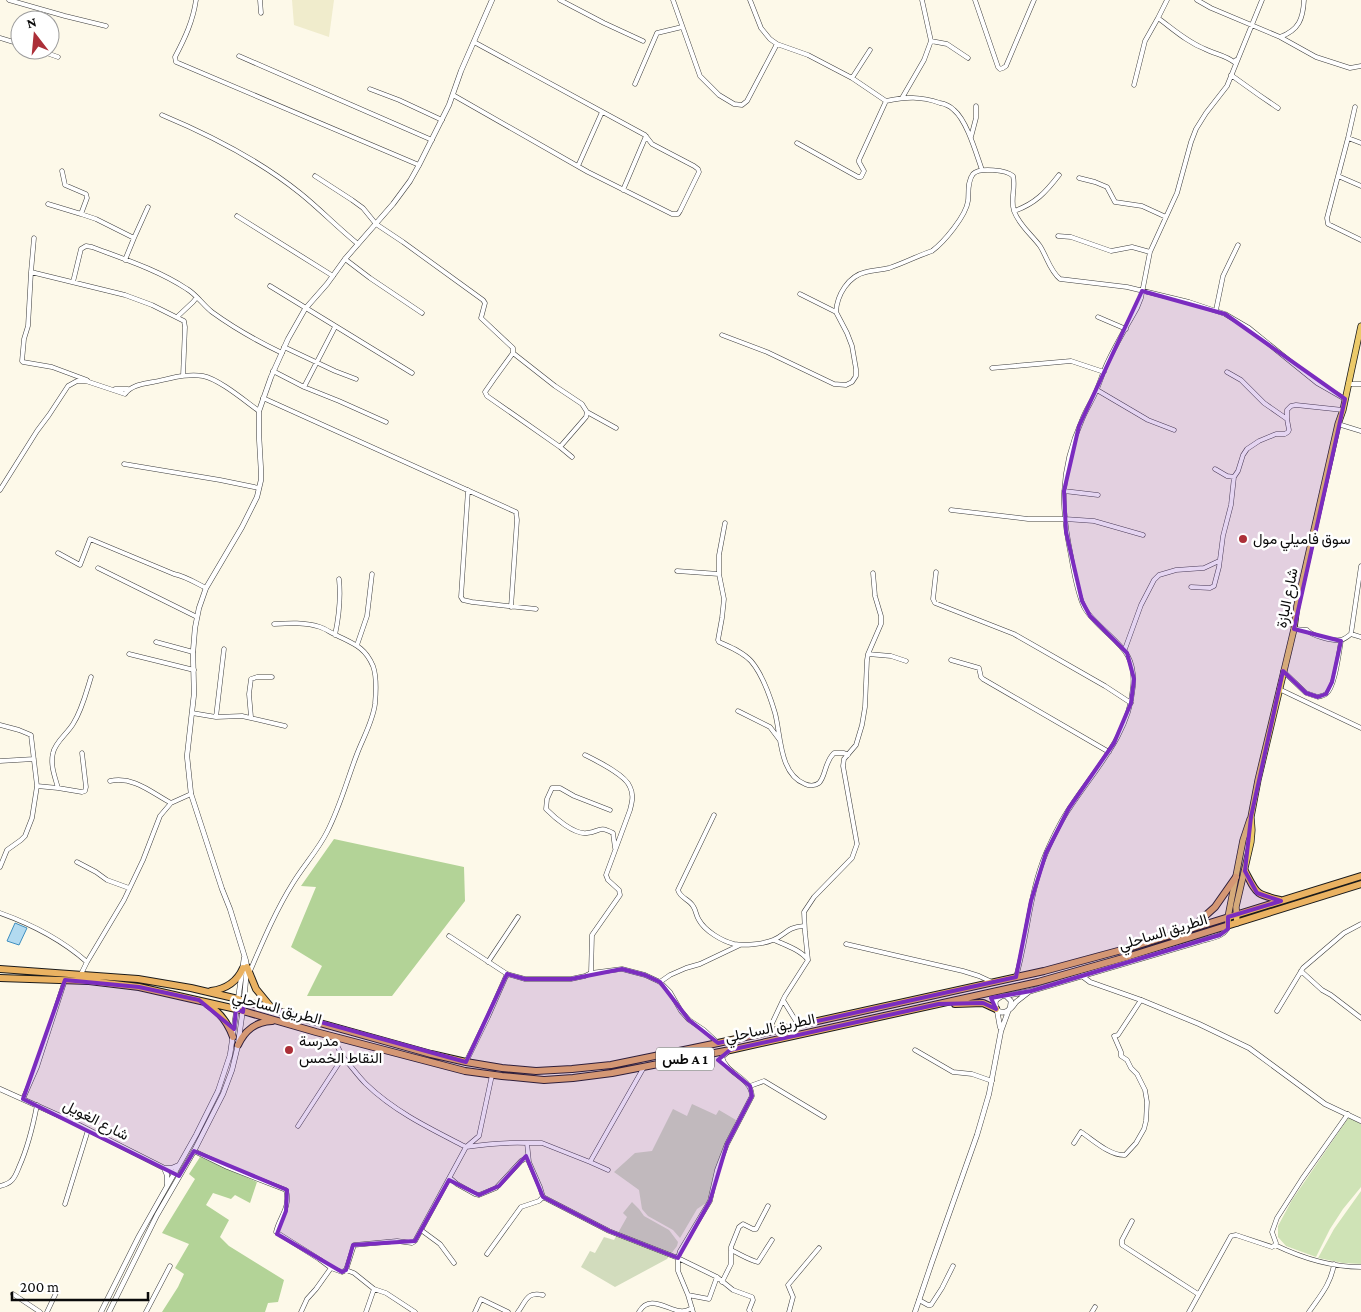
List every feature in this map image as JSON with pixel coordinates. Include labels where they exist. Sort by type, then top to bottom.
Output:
[{"type":"highway","points":[[1245,871],[1257,893],[1282,901]]},
{"type":"highway","name":"الطريق الساحلي","points":[[0,969],[138,979],[241,1000],[466,1062],[536,1071],[572,1069],[611,1065],[1016,978],[1129,948],[1361,876]]},
{"type":"highway","points":[[1193,927],[1215,907],[1236,877]]},
{"type":"highway","name":"الطريق الساحلي","points":[[0,978],[89,981],[138,987],[199,1000],[465,1071],[544,1080],[573,1078],[612,1073],[730,1050],[1008,989],[1056,977],[1361,884]]},
{"type":"highway","points":[[204,991],[220,989],[230,985],[246,969],[259,994],[273,1009]]},
{"type":"highway","points":[[199,1000],[209,1005],[221,1016],[233,1037]]},
{"type":"highway","points":[[938,1004],[983,1003],[996,1009]]},
{"type":"highway","points":[[238,1045],[241,1038],[251,1027],[264,1022],[278,1021]]},
{"type":"main road","name":"شارع البازة","points":[[1228,925],[1243,840],[1251,817],[1361,326]]},
{"type":"main road","name":"شارع البازة","points":[[1237,923],[1238,896],[1251,842],[1251,817]]},
{"type":"street","points":[[10,0],[106,26]]},
{"type":"street","points":[[196,0],[189,29],[175,56],[176,62],[419,165]]},
{"type":"street","points":[[260,0],[262,13]]},
{"type":"street","points":[[109,1312],[157,1215],[194,1151],[223,1094],[232,1070],[238,1045],[241,1000],[246,969],[244,952],[191,794],[188,756],[194,694],[194,652],[197,617],[201,600],[248,516],[259,488],[261,471],[259,411],[273,371],[284,347],[306,309],[333,276],[344,259],[402,192],[419,165],[442,120],[492,0]]},
{"type":"street","points":[[560,0],[604,24],[643,41]]},
{"type":"street","points":[[672,0],[700,76],[719,95],[738,106],[745,104],[747,101],[776,44]]},
{"type":"street","points":[[750,0],[760,28],[776,44],[808,55],[852,78],[886,101],[914,97],[928,98],[950,106],[958,113],[970,137],[982,170]]},
{"type":"street","points":[[902,98],[924,60],[930,41],[922,0]]},
{"type":"street","points":[[976,0],[1000,69],[1006,66],[1034,0]]},
{"type":"street","points":[[1134,85],[1145,41],[1168,0]]},
{"type":"street","points":[[1197,0],[1280,37],[1316,57],[1350,68],[1361,66]]},
{"type":"street","points":[[1016,978],[1031,901],[1046,853],[1069,808],[1100,766],[1122,728],[1131,703],[1133,688],[1132,668],[1125,649],[1090,616],[1079,593],[1065,519],[1064,491],[1069,459],[1082,418],[1137,308],[1150,252],[1177,193],[1186,156],[1196,128],[1227,86],[1262,0]]},
{"type":"street","points":[[1280,37],[1289,34],[1298,24],[1304,0]]},
{"type":"street","points":[[1158,18],[1190,42],[1234,62],[1238,59]]},
{"type":"street","points":[[635,84],[656,33],[682,27]]},
{"type":"street","points":[[930,41],[947,44],[968,58]]},
{"type":"street","points":[[453,95],[578,166],[623,190],[675,214],[678,214],[680,211],[699,172],[694,166],[652,144],[646,136],[474,42]]},
{"type":"street","points":[[852,78],[870,50]]},
{"type":"street","points":[[240,56],[432,140]]},
{"type":"street","points":[[1231,75],[1278,108]]},
{"type":"street","points":[[370,89],[442,120]]},
{"type":"street","points":[[797,143],[861,177],[864,171],[859,160],[886,101]]},
{"type":"street","points":[[970,137],[976,118],[976,106]]},
{"type":"street","points":[[1355,107],[1327,221],[1328,224],[1361,240]]},
{"type":"street","points":[[578,166],[602,112]]},
{"type":"street","points":[[162,115],[226,146],[274,175],[305,197],[358,244]]},
{"type":"street","points":[[623,190],[646,136]]},
{"type":"street","points":[[1348,138],[1361,142]]},
{"type":"street","points":[[836,312],[840,294],[848,283],[858,275],[867,271],[889,268],[938,247],[963,214],[968,202],[968,184],[971,176],[982,170],[1008,172],[1013,176],[1014,211],[1060,279],[1127,287],[1189,302],[1226,314],[1249,328],[1317,383],[1345,399]]},
{"type":"street","points":[[62,171],[65,185],[86,194],[87,198],[81,214]]},
{"type":"street","points":[[1014,211],[1024,208],[1043,195],[1059,174]]},
{"type":"street","points":[[315,176],[363,208],[376,224],[483,300],[482,318],[513,348],[514,354],[582,404],[587,412],[616,428]]},
{"type":"street","points":[[1338,176],[1361,186]]},
{"type":"street","points":[[1079,178],[1107,187],[1115,202],[1142,206],[1166,217]]},
{"type":"street","points":[[48,204],[102,222],[134,238]]},
{"type":"street","points":[[125,260],[148,207]]},
{"type":"street","points":[[237,216],[333,276]]},
{"type":"street","points":[[1058,236],[1071,237],[1111,251],[1132,247],[1150,252]]},
{"type":"street","points":[[34,238],[29,317],[24,339],[23,362],[52,367],[110,388],[128,389],[142,384],[183,376],[201,375],[212,379],[259,411]]},
{"type":"street","points":[[1216,310],[1223,276],[1238,245]]},
{"type":"street","points":[[73,282],[81,249],[92,247],[164,277],[187,289],[210,310],[237,329],[282,353]]},
{"type":"street","points":[[344,259],[422,313]]},
{"type":"street","points":[[31,272],[124,294],[184,321],[183,376]]},
{"type":"street","points":[[270,286],[412,373]]},
{"type":"street","points":[[722,334],[766,352],[834,384],[846,386],[856,376],[852,346],[847,333],[836,312],[800,294]]},
{"type":"street","points":[[178,317],[197,297]]},
{"type":"street","points":[[1098,317],[1126,329]]},
{"type":"street","points":[[304,387],[335,327]]},
{"type":"street","points":[[284,347],[356,379]]},
{"type":"street","points":[[514,354],[485,392],[487,396],[572,456]]},
{"type":"street","points":[[992,368],[1070,361],[1104,372]]},
{"type":"street","points":[[273,371],[304,387],[386,422]]},
{"type":"street","points":[[1228,372],[1241,380],[1264,403],[1286,419]]},
{"type":"street","points":[[0,490],[68,386],[76,381],[86,381],[125,394],[128,389]]},
{"type":"street","points":[[1348,384],[1361,384]]},
{"type":"street","points":[[1097,390],[1148,420],[1174,430]]},
{"type":"street","points":[[263,398],[516,512],[511,607]]},
{"type":"street","points":[[1191,587],[1210,588],[1214,586],[1231,505],[1234,477],[1238,471],[1243,454],[1251,446],[1276,434],[1288,432],[1287,410],[1296,405],[1343,410]]},
{"type":"street","points":[[560,447],[586,417],[587,412]]},
{"type":"street","points":[[1338,424],[1361,431]]},
{"type":"street","points":[[124,464],[259,488]]},
{"type":"street","points":[[1216,469],[1227,476],[1234,477]]},
{"type":"street","points":[[468,490],[461,597],[472,602],[536,609]]},
{"type":"street","points":[[1064,491],[1098,495]]},
{"type":"street","points":[[951,510],[1028,519],[1094,521],[1143,535]]},
{"type":"street","points":[[725,523],[718,556],[724,599],[718,642],[743,654],[751,661],[762,678],[775,712],[785,762],[790,771],[801,782],[814,786],[823,777],[829,757],[834,753],[848,755]]},
{"type":"street","points":[[58,553],[80,565],[90,539],[174,574],[181,575],[206,588]]},
{"type":"street","points":[[1125,649],[1141,605],[1154,580],[1159,575],[1176,570],[1204,568],[1220,561]]},
{"type":"street","points":[[1351,634],[1361,566]]},
{"type":"street","points":[[98,568],[197,617]]},
{"type":"street","points":[[676,571],[719,574]]},
{"type":"street","points":[[936,572],[933,600],[935,603],[1014,634],[1131,703]]},
{"type":"street","points":[[768,1032],[784,1000],[808,960],[804,912],[814,897],[852,858],[856,849],[857,844],[843,766],[844,759],[856,746],[864,715],[868,654],[881,624],[873,573]]},
{"type":"street","points":[[357,645],[367,616],[372,574]]},
{"type":"street","points":[[334,634],[340,605],[339,579]]},
{"type":"street","points":[[246,969],[294,882],[327,833],[336,814],[375,704],[376,682],[373,668],[368,658],[357,645],[320,627],[288,623],[274,624]]},
{"type":"street","points":[[1294,629],[1307,630],[1310,634],[1318,637],[1341,640],[1351,634],[1361,636]]},
{"type":"street","points":[[1283,671],[1306,693],[1318,698],[1326,694],[1330,690],[1341,640]]},
{"type":"street","points":[[156,642],[194,652]]},
{"type":"street","points":[[216,717],[224,649]]},
{"type":"street","points":[[129,654],[194,670]]},
{"type":"street","points":[[868,654],[891,656],[906,661]]},
{"type":"street","points":[[951,660],[979,668],[983,679],[1109,752]]},
{"type":"street","points":[[58,788],[53,770],[54,747],[72,725],[79,712],[91,677]]},
{"type":"street","points":[[251,717],[250,679],[272,677]]},
{"type":"street","points":[[1279,689],[1361,728]]},
{"type":"street","points":[[738,711],[770,727],[780,740]]},
{"type":"street","points":[[192,713],[216,717],[251,717],[285,726]]},
{"type":"street","points":[[0,725],[31,735],[37,786],[32,818],[25,836],[8,850],[0,867]]},
{"type":"street","points":[[37,786],[85,791],[82,753]]},
{"type":"street","points":[[586,755],[613,771],[630,785],[632,795],[632,802],[606,878],[619,890],[620,895],[592,935],[591,973]]},
{"type":"street","points":[[0,761],[34,759]]},
{"type":"street","points":[[110,781],[118,780],[136,783],[171,803]]},
{"type":"street","points":[[610,810],[574,796],[560,788],[552,788],[547,799],[546,809],[576,831],[585,834],[604,828],[613,833],[615,850]]},
{"type":"street","points":[[81,974],[124,900],[143,860],[160,816],[171,803],[191,794]]},
{"type":"street","points":[[714,815],[678,892],[690,901],[696,910],[698,920],[725,940],[740,945],[774,940],[790,929],[804,926]]},
{"type":"street","points":[[77,862],[107,880],[129,888]]},
{"type":"street","points":[[0,913],[20,920],[43,932],[87,962]]},
{"type":"street","points":[[488,962],[518,918]]},
{"type":"street","points":[[1277,1010],[1301,971],[1344,933],[1361,924]]},
{"type":"street","points":[[1001,1031],[995,1004],[999,996],[1031,991],[1224,933],[1228,929],[1228,925]]},
{"type":"street","points":[[449,936],[507,974],[525,979],[571,979],[591,973],[622,969],[645,975],[660,982],[670,992],[681,1011],[689,1020],[718,1043]]},
{"type":"street","points":[[774,940],[806,956],[808,960]]},
{"type":"street","points":[[846,944],[963,971],[994,983]]},
{"type":"street","points":[[660,982],[670,975],[700,964],[740,945]]},
{"type":"street","points":[[1301,971],[1322,990],[1332,995],[1361,1018]]},
{"type":"street","points":[[1098,972],[1099,984]]},
{"type":"street","points":[[466,1062],[507,974]]},
{"type":"street","points":[[1082,976],[1090,982],[1141,1000],[1250,1048],[1325,1104],[1361,1121]]},
{"type":"street","points":[[22,1099],[37,1067],[65,980]]},
{"type":"street","points":[[996,1009],[1002,1012],[1010,1009],[1031,991]]},
{"type":"street","points":[[915,1312],[977,1135],[992,1081],[1001,1031],[1010,1009],[1011,1001],[1005,996]]},
{"type":"street","points":[[784,1000],[799,1026]]},
{"type":"street","points":[[1074,1143],[1081,1132],[1110,1152],[1119,1156],[1125,1155],[1136,1143],[1144,1129],[1147,1102],[1144,1090],[1128,1060],[1121,1056],[1114,1036],[1118,1035],[1141,1000]]},
{"type":"street","points":[[101,1312],[134,1245],[196,1135],[218,1091],[227,1067],[240,1011]]},
{"type":"street","points":[[332,1036],[343,1057],[365,1083],[399,1110],[423,1125],[466,1147],[508,1142],[542,1143],[608,1170]]},
{"type":"street","points":[[639,1312],[646,1304],[652,1303],[681,1312],[692,1310],[678,1271],[680,1250],[710,1201],[717,1170],[725,1150],[752,1096],[750,1086],[724,1064],[722,1057],[730,1050]]},
{"type":"street","points":[[915,1050],[953,1072],[972,1074],[992,1081]]},
{"type":"street","points":[[298,1126],[343,1057]]},
{"type":"street","points":[[590,1162],[644,1067]]},
{"type":"street","points":[[346,1270],[354,1245],[397,1241],[412,1243],[416,1240],[466,1147],[479,1136],[492,1075]]},
{"type":"street","points":[[750,1086],[764,1081],[824,1117]]},
{"type":"street","name":"شارع الغويل","points":[[0,1088],[180,1176]]},
{"type":"street","points":[[0,1186],[11,1182],[16,1173],[32,1130],[37,1105]]},
{"type":"street","points":[[1275,1245],[1276,1242],[1272,1232],[1278,1218],[1348,1114]]},
{"type":"street","points":[[65,1204],[88,1130]]},
{"type":"street","points":[[526,1143],[528,1157],[543,1197],[609,1232],[678,1258],[717,1277],[733,1290],[752,1297],[753,1302],[749,1310],[750,1312]]},
{"type":"street","points":[[194,1151],[227,1167],[286,1190],[288,1197],[286,1210],[276,1228],[276,1232],[331,1268],[342,1272],[346,1270],[358,1275],[374,1289],[395,1298],[414,1312]]},
{"type":"street","points":[[450,1178],[456,1184],[479,1195],[496,1188],[521,1161],[528,1157]]},
{"type":"street","points":[[167,1185],[167,1174],[164,1168],[172,1168],[179,1165]]},
{"type":"street","points":[[488,1254],[521,1207],[539,1201],[543,1197]]},
{"type":"street","points":[[722,1282],[731,1264],[731,1247],[740,1227],[743,1224],[756,1229],[768,1206]]},
{"type":"street","points":[[1132,1221],[1122,1240],[1122,1246],[1198,1294]]},
{"type":"street","points":[[421,1230],[440,1244],[454,1263]]},
{"type":"street","points":[[1189,1312],[1234,1234],[1272,1247],[1275,1245],[1294,1254],[1343,1267],[1361,1267]]},
{"type":"street","points":[[731,1250],[758,1262],[772,1240]]},
{"type":"street","points":[[789,1312],[794,1297],[788,1285],[819,1248]]},
{"type":"street","points":[[1309,1312],[1329,1283],[1334,1264]]},
{"type":"street","points":[[146,1312],[170,1266]]},
{"type":"street","points":[[919,1300],[928,1306],[931,1304],[942,1288],[953,1266]]},
{"type":"street","points":[[301,1312],[307,1298],[331,1268]]},
{"type":"street","points":[[688,1295],[709,1300],[717,1277]]},
{"type":"street","points":[[366,1312],[374,1289]]},
{"type":"street","points":[[47,1312],[56,1293]]},
{"type":"street","points":[[518,1312],[529,1295],[535,1293],[543,1295]]},
{"type":"street","points":[[13,1294],[40,1312]]},
{"type":"street","points":[[475,1312],[481,1299],[508,1312]]},
{"type":"street","points":[[1092,1312],[1095,1307]]},
{"type":"highlighted area","points":[[1142,291],[1225,314],[1345,399],[1294,629],[1341,641],[1332,682],[1326,694],[1318,697],[1306,693],[1283,671],[1251,817],[1245,871],[1257,893],[1281,901],[1228,917],[1228,929],[1220,935],[1031,991],[991,998],[996,1009],[983,1003],[939,1004],[730,1050],[718,1060],[750,1086],[752,1096],[727,1144],[710,1201],[678,1258],[609,1231],[543,1197],[526,1156],[499,1186],[479,1195],[449,1180],[415,1241],[353,1245],[346,1270],[342,1272],[277,1234],[286,1211],[287,1190],[194,1151],[179,1176],[23,1099],[65,980],[139,987],[199,1000],[234,1029],[236,1009],[243,1012],[244,1001],[466,1062],[507,974],[525,979],[571,979],[622,969],[645,975],[660,982],[689,1020],[718,1043],[1016,977],[1031,901],[1046,853],[1069,808],[1114,743],[1131,703],[1134,679],[1127,653],[1090,616],[1082,601],[1066,532],[1064,491],[1079,426]]},
{"type":"shaded area","points":[[292,0],[334,0],[329,37],[294,25]]},
{"type":"green space","points":[[334,839],[464,867],[465,901],[392,996],[307,996],[322,966],[291,947],[316,887],[301,886]]},
{"type":"green space","points":[[692,1104],[716,1115],[719,1110],[736,1120],[718,1167],[709,1201],[697,1209],[680,1238],[673,1230],[648,1216],[642,1209],[639,1190],[614,1172],[635,1153],[652,1151],[673,1109],[687,1116]]},
{"type":"green space","points":[[1349,1117],[1361,1124],[1361,1187],[1330,1229],[1316,1257],[1286,1246],[1278,1237],[1278,1226],[1292,1200]]},
{"type":"green space","points":[[200,1157],[257,1182],[250,1203],[235,1195],[231,1199],[213,1193],[206,1205],[229,1220],[220,1237],[229,1246],[284,1280],[278,1302],[268,1303],[265,1312],[162,1312],[184,1274],[175,1268],[189,1244],[162,1233],[195,1179],[189,1174]]},
{"type":"green space","points":[[1361,1191],[1361,1264],[1318,1258],[1334,1229]]},
{"type":"green space","points":[[632,1202],[644,1216],[669,1230],[678,1242],[667,1259],[615,1287],[581,1267],[590,1251],[595,1253],[604,1237],[614,1240],[627,1217],[623,1213]]},
{"type":"water","points":[[15,923],[27,928],[19,945],[7,941]]},
{"type":"place","name":"سوق فاميلي مول","points":[[1243,539]]},
{"type":"place","name":"مدرسة النقاط الخمس","points":[[289,1050]]}]
